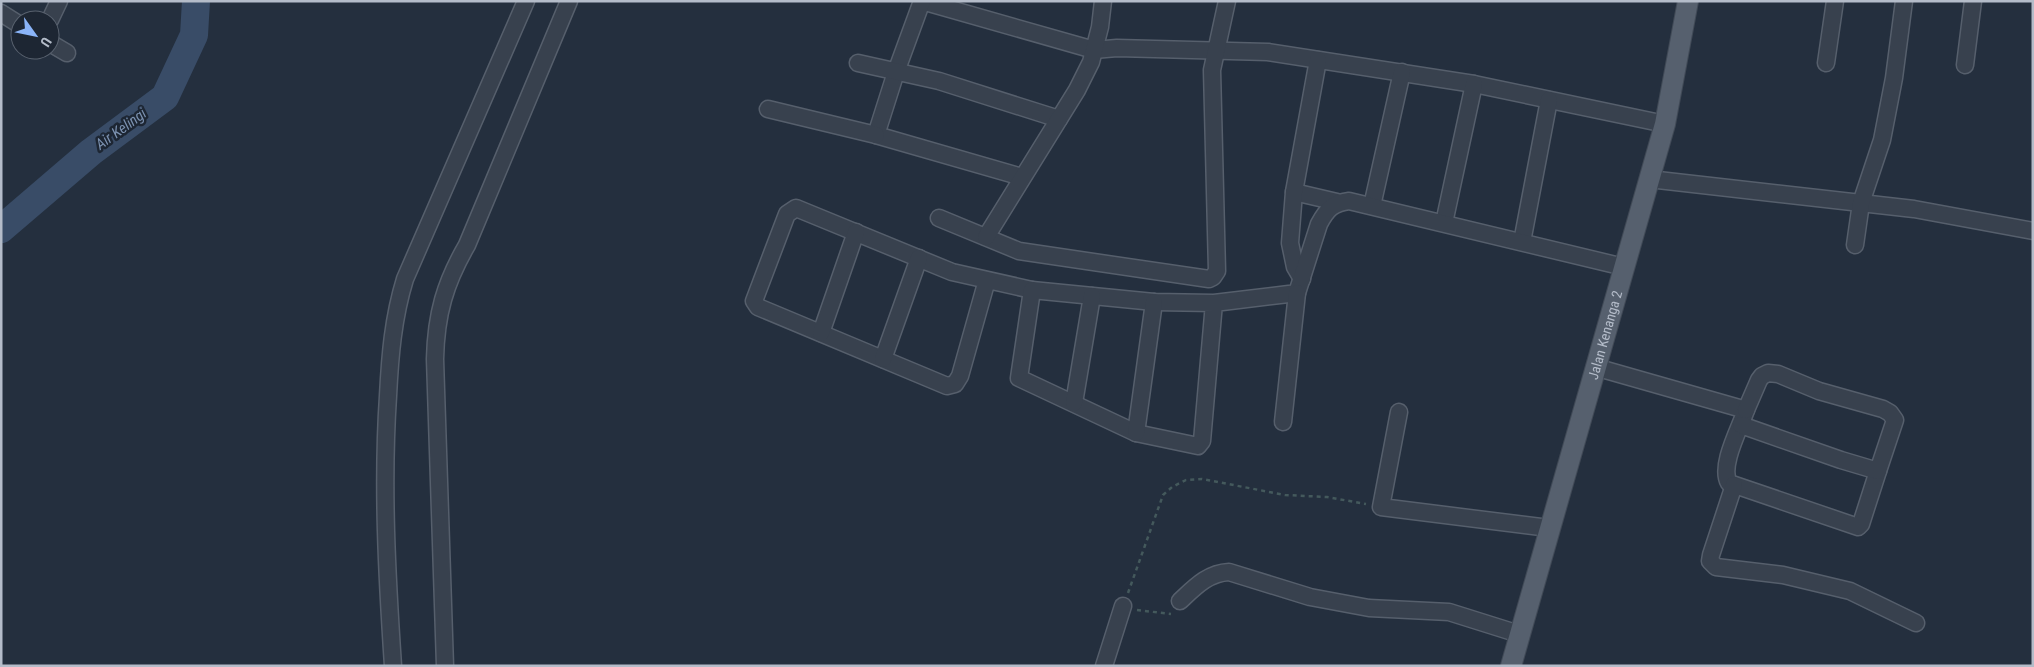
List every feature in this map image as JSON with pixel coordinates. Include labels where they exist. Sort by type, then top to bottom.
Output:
[{"type":"main road","name":"Jalan Kenanga 2","points":[[1511,666],[1665,124],[1677,68],[1688,1]]},
{"type":"street","points":[[1,9],[4,1]]},
{"type":"street","points":[[393,666],[387,565],[385,456],[394,316],[405,280],[526,1]]},
{"type":"street","points":[[445,666],[435,333],[448,282],[467,245],[568,1]]},
{"type":"street","points":[[876,135],[896,72],[922,1],[1094,50],[1117,48],[1268,52],[1474,84],[1665,124]]},
{"type":"street","points":[[986,237],[1059,119],[1091,62],[1103,1]]},
{"type":"street","points":[[939,218],[1019,251],[1208,279],[1213,277],[1217,271],[1212,70],[1227,1]]},
{"type":"street","points":[[1826,63],[1835,1]]},
{"type":"street","points":[[1855,245],[1861,203],[1882,140],[1894,78],[1904,1]]},
{"type":"street","points":[[1965,64],[1973,1]]},
{"type":"street","points":[[60,49],[67,53]]},
{"type":"street","points":[[1300,286],[1290,243],[1294,192],[1318,60]]},
{"type":"street","points":[[858,63],[939,81],[1059,119]]},
{"type":"street","points":[[1372,206],[1402,72]]},
{"type":"street","points":[[1444,224],[1474,84]]},
{"type":"street","points":[[1522,242],[1549,100]]},
{"type":"street","points":[[768,109],[876,135],[1022,177]]},
{"type":"street","points":[[1649,179],[1914,209],[2033,232]]},
{"type":"street","points":[[1294,192],[1338,202],[1349,201],[1372,206],[1624,266]]},
{"type":"street","points":[[1283,422],[1300,286],[1319,224],[1330,207],[1338,202]]},
{"type":"street","points":[[987,280],[960,376],[956,384],[947,386],[758,307],[754,301],[787,214],[796,208],[952,272],[1032,290],[1154,302],[1214,303],[1300,286]]},
{"type":"street","points":[[821,333],[856,232]]},
{"type":"street","points":[[883,359],[919,258]]},
{"type":"street","points":[[1032,290],[1019,378],[1074,402],[1136,433],[1198,446],[1201,444],[1214,303]]},
{"type":"street","points":[[1074,402],[1092,296]]},
{"type":"street","points":[[1136,433],[1154,302]]},
{"type":"street","points":[[1595,367],[1744,418],[1841,460],[1878,471]]},
{"type":"street","points":[[1768,373],[1778,374],[1819,391],[1883,409],[1890,413],[1895,420],[1861,524],[1858,527],[1729,483],[1725,473],[1728,459],[1744,418],[1759,380],[1768,373]]},
{"type":"street","points":[[1399,412],[1381,507],[1549,528]]},
{"type":"street","points":[[1734,485],[1711,556],[1710,561],[1712,564],[1716,567],[1783,576],[1850,591],[1916,623]]},
{"type":"street","points":[[1180,601],[1204,580],[1219,573],[1230,572],[1310,597],[1369,608],[1449,612],[1519,634]]},
{"type":"street","points":[[1104,666],[1123,606]]},
{"type":"path","points":[[1180,601],[1175,611],[1169,615],[1123,606],[1163,495],[1172,487],[1186,480],[1215,481],[1286,495],[1328,496],[1381,507]]},
{"type":"waterway","name":"Air Kelingi","points":[[1,229],[91,152],[165,97],[194,35],[196,1]]}]
